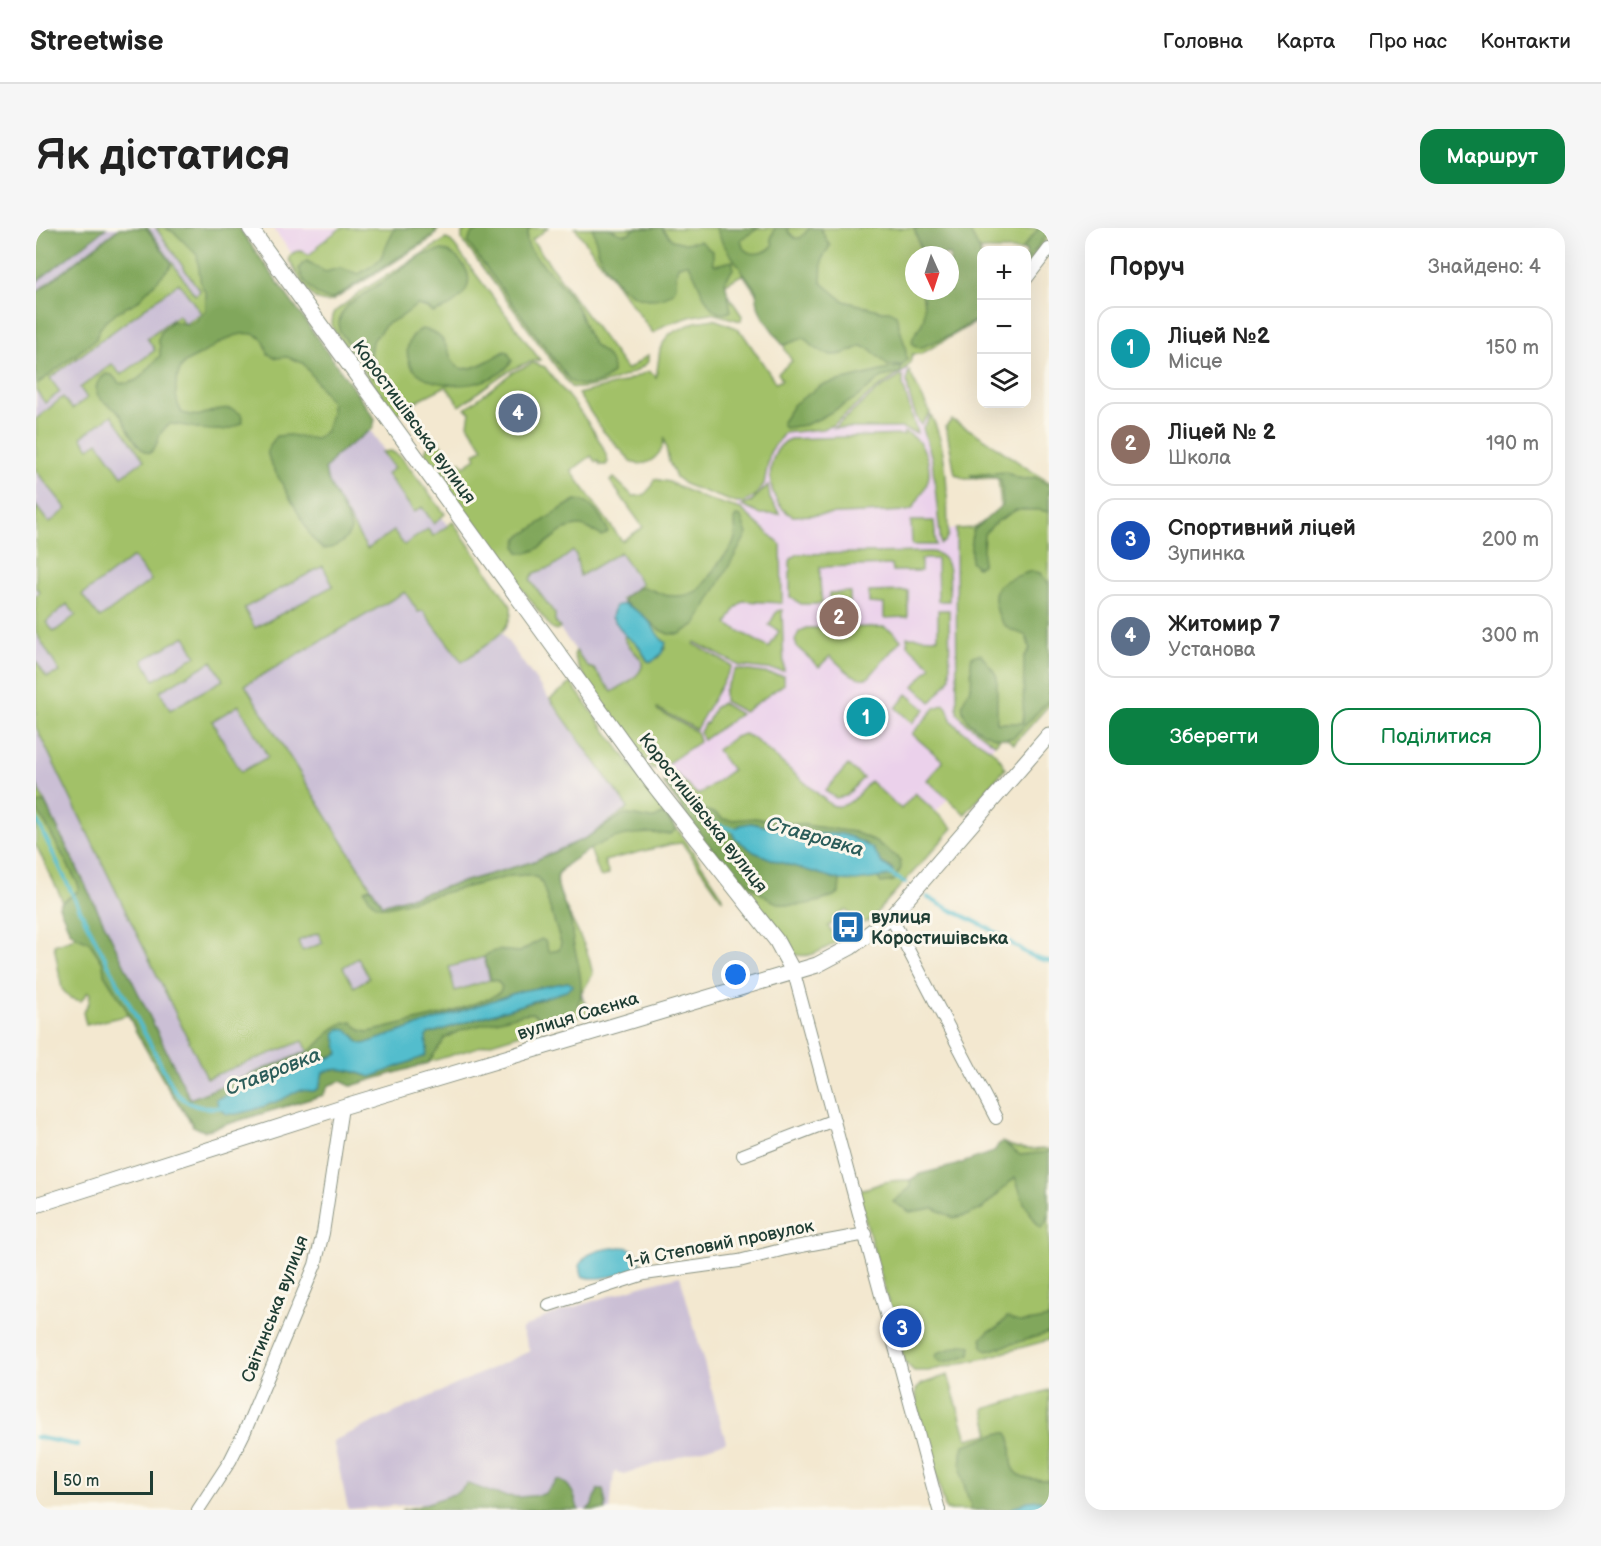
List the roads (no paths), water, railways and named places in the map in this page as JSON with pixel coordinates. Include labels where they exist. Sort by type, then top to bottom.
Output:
[{"type":"street","name":"Коростишівська вулиця","points":[[250,228],[651,781],[765,925],[794,973],[939,1510]]},
{"type":"street","points":[[1031,272],[1049,249]]},
{"type":"street","name":"вулиця Саєнка","points":[[36,1205],[342,1107],[794,973],[837,956],[891,917],[1049,735]]},
{"type":"street","points":[[891,917],[996,1118]]},
{"type":"street","name":"Світинська вулиця","points":[[198,1510],[230,1461],[245,1431],[315,1265],[323,1233],[342,1107]]},
{"type":"street","points":[[743,1155],[834,1120]]},
{"type":"street","name":"1-й Степовий провулок","points":[[549,1305],[644,1274],[739,1261],[784,1249],[866,1234]]},
{"type":"water","points":[[624,604],[646,618],[666,643],[662,653],[653,661],[648,661],[638,645],[624,634],[612,617],[615,606]]},
{"type":"water","points":[[751,823],[800,834],[841,834],[851,837],[872,848],[882,863],[893,871],[890,876],[856,881],[840,880],[776,861],[754,852],[734,837],[733,830]]},
{"type":"water","points":[[568,982],[573,985],[566,991],[428,1034],[425,1056],[371,1077],[347,1070],[329,1070],[323,1072],[319,1088],[314,1091],[299,1090],[281,1100],[236,1114],[227,1114],[219,1108],[216,1099],[274,1080],[339,1054],[335,1034],[339,1029],[349,1031],[359,1043],[364,1044],[521,991]]},
{"type":"water","points":[[628,1248],[638,1255],[640,1267],[611,1276],[587,1278],[582,1276],[580,1265],[587,1256],[597,1251]]},
{"type":"water","points":[[1039,1500],[1049,1505],[1049,1510],[1008,1510],[1028,1501]]},
{"type":"waterway","name":"Ставровка","points":[[36,818],[84,918],[175,1091],[196,1106],[222,1107]]},
{"type":"waterway","name":"Ставровка","points":[[715,824],[737,831]]},
{"type":"waterway","name":"Ставровка","points":[[889,873],[905,883]]},
{"type":"waterway","name":"Ставровка","points":[[927,897],[995,932],[1027,953],[1049,961]]},
{"type":"waterway","points":[[36,1437],[77,1445]]},
{"type":"place","name":"Житомир 7","points":[[518,413]]},
{"type":"place","name":"Ліцей № 2","points":[[839,617]]},
{"type":"place","name":"Ліцей №2","points":[[866,717]]},
{"type":"place","name":"вулиця Коростишівська","points":[[848,927]]},
{"type":"place","name":"Спортивний ліцей","points":[[902,1328]]}]
